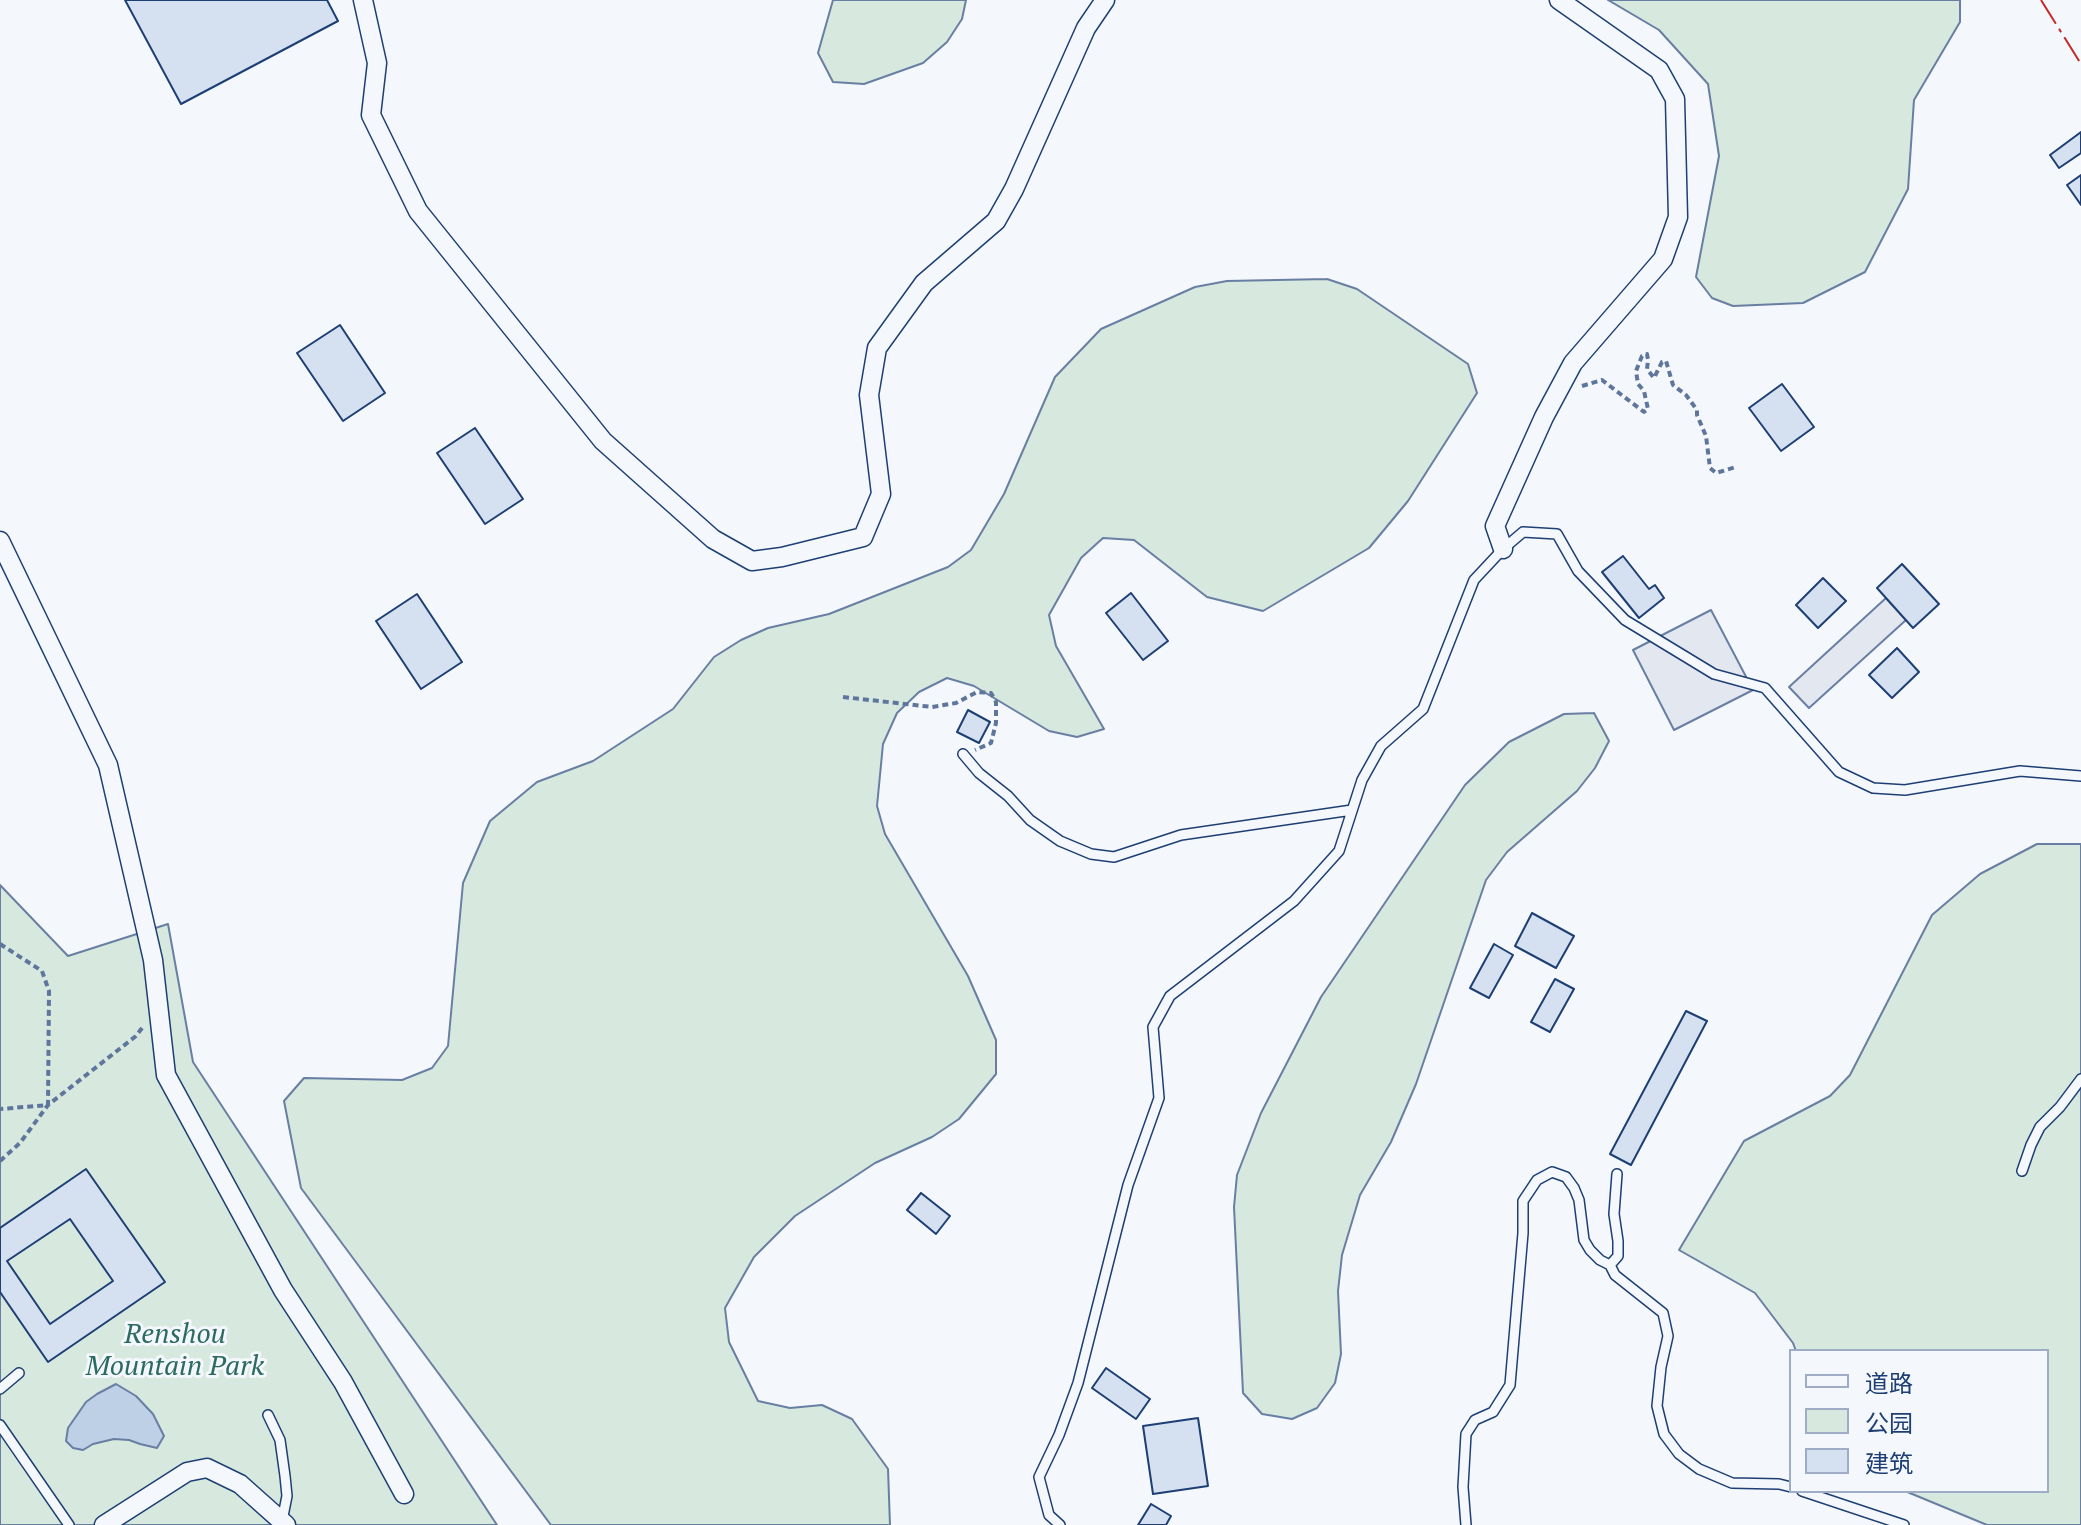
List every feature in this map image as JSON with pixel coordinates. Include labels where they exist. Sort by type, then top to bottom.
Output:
[{"type":"street","points":[[363,0],[377,63],[371,115],[418,211],[603,441],[713,539],[752,561],[782,557],[863,537],[881,494],[869,395],[877,348],[924,283],[996,221],[1014,189],[1086,28],[1105,0]]},
{"type":"street","points":[[1503,549],[1495,526],[1544,417],[1573,363],[1663,259],[1678,217],[1675,99],[1659,70],[1559,0]]},
{"type":"street","points":[[0,541],[108,765],[153,960],[166,1075],[283,1290],[343,1382],[404,1494]]},
{"type":"street","points":[[104,1525],[187,1472],[207,1468],[240,1484],[284,1523]]},
{"type":"lane","points":[[1060,1525],[1049,1515],[1039,1477],[1078,1383],[1128,1185],[1159,1098],[1153,1027],[1170,996],[1294,901],[1339,851],[1362,780],[1381,746],[1423,709],[1474,580],[1523,532],[1557,534],[1578,571],[1625,620],[1714,674],[1765,688],[1839,772],[1873,788],[1905,790],[2020,771],[2081,776]]},
{"type":"lane","points":[[963,754],[1030,820],[1060,841],[1091,854],[1114,857],[1181,835],[1352,810]]},
{"type":"lane","points":[[2022,1171],[2040,1127],[2081,1079]]},
{"type":"lane","points":[[1466,1525],[1463,1487],[1466,1434],[1475,1420],[1493,1412],[1510,1385],[1523,1201],[1537,1180],[1552,1172],[1566,1177],[1579,1200],[1584,1240],[1600,1260],[1610,1265],[1615,1275],[1663,1313],[1668,1336],[1657,1406],[1664,1434],[1679,1454],[1699,1469],[1732,1483],[1789,1486]]},
{"type":"lane","points":[[1610,1265],[1618,1256],[1614,1214],[1617,1174]]},
{"type":"lane","points":[[0,1389],[19,1373]]},
{"type":"lane","points":[[268,1415],[280,1440],[287,1496],[284,1523]]},
{"type":"lane","points":[[0,1425],[69,1525]]},
{"type":"lane","points":[[1808,1493],[1904,1525]]},
{"type":"path","points":[[1557,393],[1602,380],[1644,412],[1648,409],[1636,371],[1642,356],[1647,354],[1647,369],[1654,378],[1662,362],[1666,361],[1673,385],[1686,395],[1697,410],[1706,436],[1710,468],[1716,473],[1736,467]]},
{"type":"path","points":[[843,697],[932,707],[956,703],[977,692],[991,693],[996,702],[996,723],[991,743],[963,754]]},
{"type":"path","points":[[0,944],[42,971],[49,991],[48,1105]]},
{"type":"path","points":[[0,1161],[20,1143],[48,1105],[136,1036],[158,1007]]},
{"type":"path","points":[[0,1109],[48,1105]]},
{"type":"green space","points":[[833,0],[966,0],[962,19],[947,42],[923,63],[864,84],[833,82],[818,53]]},
{"type":"green space","points":[[1608,0],[1960,0],[1960,22],[1914,100],[1908,189],[1865,272],[1803,303],[1733,306],[1712,298],[1696,277],[1719,156],[1708,84],[1659,30]]},
{"type":"green space","points":[[1327,279],[1357,289],[1468,364],[1477,393],[1408,501],[1369,548],[1263,611],[1207,597],[1134,540],[1103,538],[1081,558],[1049,615],[1056,646],[1104,729],[1077,737],[1049,731],[974,686],[947,678],[919,692],[897,713],[883,744],[877,806],[885,834],[968,976],[996,1040],[996,1074],[959,1119],[932,1137],[875,1163],[795,1216],[754,1257],[725,1308],[729,1342],[758,1401],[790,1408],[822,1405],[852,1419],[888,1469],[890,1525],[551,1525],[301,1188],[284,1101],[304,1078],[402,1080],[432,1068],[448,1046],[463,883],[490,821],[537,782],[593,761],[673,709],[714,657],[741,640],[768,628],[829,614],[948,567],[971,550],[1004,494],[1055,377],[1101,329],[1195,287],[1227,281]]},
{"type":"green space","points":[[1594,713],[1609,741],[1595,768],[1577,791],[1507,852],[1486,880],[1416,1084],[1391,1142],[1360,1195],[1342,1255],[1338,1291],[1341,1354],[1335,1383],[1317,1408],[1292,1419],[1262,1414],[1243,1393],[1234,1207],[1237,1175],[1261,1113],[1321,997],[1465,785],[1509,742],[1564,714]]},
{"type":"green space","points":[[2037,844],[2081,844],[2081,1525],[1987,1525],[1910,1493],[2049,1493],[2049,1349],[1795,1349],[1755,1293],[1679,1250],[1744,1141],[1830,1096],[1850,1075],[1932,915],[1980,874]]},
{"type":"green space","name":"Renshou Mountain Park","points":[[0,885],[68,956],[168,924],[193,1062],[497,1525],[0,1525]]},
{"type":"shaded area","points":[[1886,598],[1906,620],[1809,708],[1789,687]]},
{"type":"shaded area","points":[[1711,610],[1753,690],[1674,730],[1633,650]]},
{"type":"water","points":[[116,1384],[136,1396],[153,1414],[164,1436],[157,1448],[114,1439],[83,1450],[73,1448],[66,1441],[68,1428],[86,1402]]},
{"type":"building","points":[[125,0],[327,0],[338,21],[181,104]]},
{"type":"building","points":[[2081,132],[2081,153],[2059,168],[2050,155]]},
{"type":"building","points":[[2081,175],[2081,205],[2067,185]]},
{"type":"building","points":[[340,325],[385,393],[343,421],[297,353]]},
{"type":"building","points":[[1782,384],[1814,427],[1781,451],[1749,408]]},
{"type":"building","points":[[475,428],[523,499],[485,524],[437,453]]},
{"type":"building","points":[[1623,556],[1649,589],[1655,585],[1664,598],[1639,618],[1602,572]]},
{"type":"building","points":[[1902,564],[1939,604],[1913,628],[1877,588]]},
{"type":"building","points":[[1823,578],[1846,601],[1818,628],[1796,605]]},
{"type":"building","points":[[1131,593],[1168,641],[1143,660],[1106,613]]},
{"type":"building","points":[[417,594],[462,662],[421,689],[376,621]]},
{"type":"building","points":[[1897,648],[1919,672],[1892,698],[1869,675]]},
{"type":"building","points":[[968,710],[990,722],[979,743],[957,732]]},
{"type":"building","points":[[1532,913],[1574,936],[1556,968],[1515,946]]},
{"type":"building","points":[[1494,944],[1513,955],[1489,998],[1470,988]]},
{"type":"building","points":[[1555,979],[1574,989],[1550,1032],[1531,1022]]},
{"type":"building","points":[[1686,1011],[1707,1021],[1631,1165],[1610,1154]]},
{"type":"building","points":[[86,1169],[165,1282],[48,1362],[0,1292],[0,1228]],"holes":[[[70,1219],[113,1281],[50,1324],[7,1261]]]},
{"type":"building","points":[[921,1193],[950,1216],[936,1234],[907,1210]]},
{"type":"building","points":[[1106,1368],[1150,1399],[1136,1419],[1092,1388]]},
{"type":"building","points":[[1198,1418],[1208,1486],[1153,1494],[1143,1426]]},
{"type":"building","points":[[1151,1504],[1171,1516],[1166,1525],[1138,1525]]},
{"type":"power","points":[[2041,0],[2081,64]]}]
